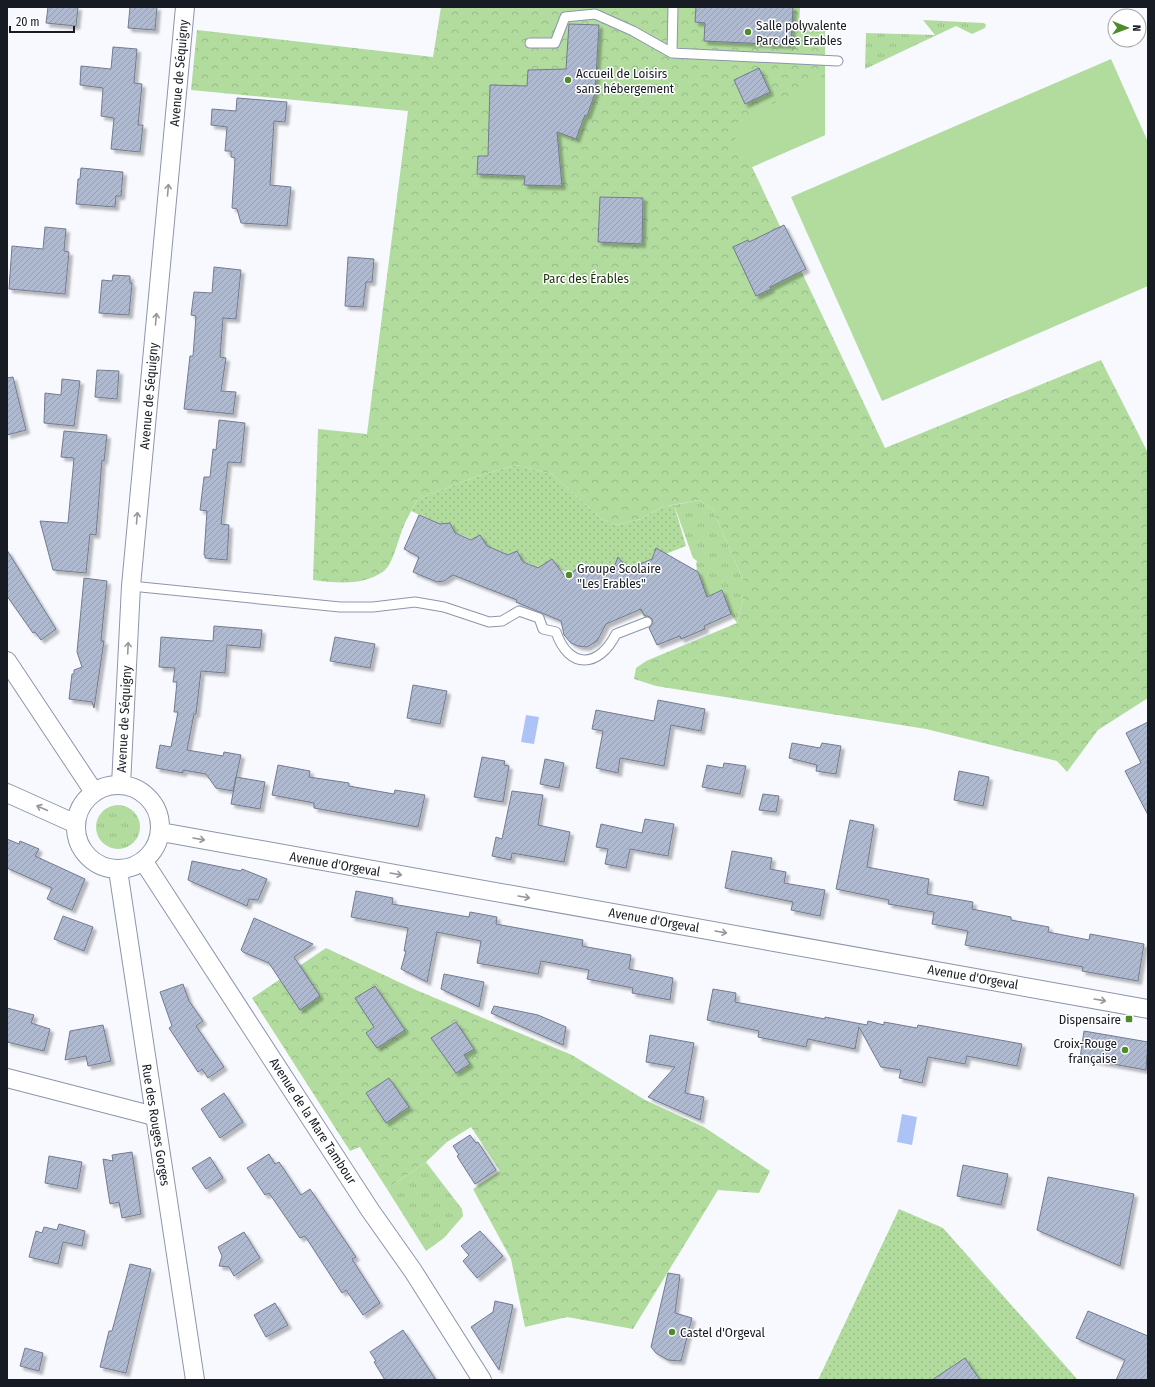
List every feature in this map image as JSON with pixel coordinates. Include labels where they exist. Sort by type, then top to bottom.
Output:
[{"type":"street","name":"Avenue de Séquigny","points":[[120,785],[131,586],[185,7]]},
{"type":"street","points":[[7,661],[94,792]]},
{"type":"street","points":[[120,785],[134,788],[146,795],[155,806],[160,818],[161,832],[158,844],[152,854],[144,862],[131,868],[118,870],[97,864],[88,858],[77,839],[76,824],[78,814],[84,802],[94,792],[107,786],[120,785]]},
{"type":"street","points":[[7,793],[76,824]]},
{"type":"street","name":"Avenue d'Orgeval","points":[[161,832],[1148,1009]]},
{"type":"street","name":"Avenue de la Mare Tambour","points":[[144,862],[366,1203],[413,1271],[482,1380]]},
{"type":"street","name":"Rue des Rouges Gorges","points":[[118,870],[195,1380]]},
{"type":"street","points":[[7,1078],[154,1116]]},
{"type":"lane","points":[[672,7],[672,53]]},
{"type":"lane","points":[[530,43],[555,44],[565,17],[595,14],[633,31],[672,53],[838,61]]},
{"type":"lane","points":[[131,586],[340,607],[373,607],[415,602],[444,607],[489,622],[502,621],[519,611],[539,618],[543,629],[556,632],[560,646],[571,656],[578,659],[590,660],[596,657],[611,644],[616,634],[647,622]]},
{"type":"green space","name":"Parc des Érables","points":[[441,7],[800,7],[799,28],[825,29],[825,135],[752,167],[885,448],[1101,360],[1148,453],[1148,698],[1098,730],[1067,772],[1057,761],[926,729],[656,686],[634,679],[636,668],[646,661],[737,623],[743,599],[743,580],[713,510],[699,500],[662,507],[641,519],[617,525],[600,518],[552,474],[516,465],[478,476],[418,499],[405,523],[391,562],[384,571],[376,576],[350,582],[313,580],[318,429],[367,434],[408,111],[191,90],[197,30],[433,57]]},
{"type":"green space","points":[[923,20],[984,23],[986,25],[985,28],[972,34],[956,26],[865,69],[866,33],[935,35]]},
{"type":"green space","points":[[1111,59],[1148,142],[1148,286],[882,401],[791,197]]},
{"type":"green space","points":[[825,77],[825,135],[752,167],[729,127]]},
{"type":"green space","points":[[516,465],[552,474],[600,518],[617,525],[641,519],[662,507],[674,505],[686,546],[663,555],[656,551],[653,555],[654,558],[626,570],[614,567],[591,576],[588,567],[583,565],[575,576],[555,567],[555,563],[551,561],[547,562],[543,570],[482,544],[480,537],[473,540],[451,531],[452,527],[449,523],[443,525],[411,511],[418,499],[478,476]]},
{"type":"green space","points":[[699,500],[713,510],[743,580],[743,599],[737,623],[731,614],[722,590],[647,622],[639,608],[697,569],[697,561],[693,558],[674,505]]},
{"type":"green space","points":[[114,805],[122,805],[134,811],[140,823],[140,831],[134,843],[122,849],[114,849],[102,843],[96,831],[96,823],[102,811]]},
{"type":"green space","points":[[326,948],[416,990],[572,1055],[645,1100],[704,1127],[770,1171],[759,1193],[718,1190],[633,1329],[567,1317],[525,1327],[511,1259],[473,1189],[500,1171],[471,1127],[447,1142],[426,1162],[387,1189],[360,1147],[350,1151],[252,998]]},
{"type":"green space","points":[[426,1162],[462,1209],[463,1216],[444,1238],[426,1251],[387,1189]]},
{"type":"green space","points":[[899,1209],[943,1228],[1078,1380],[818,1380]]},
{"type":"water","points":[[526,715],[539,717],[534,744],[521,742]]},
{"type":"water","points":[[902,1114],[917,1117],[912,1145],[897,1142]]},
{"type":"building","points":[[48,7],[78,7],[76,26],[46,23]]},
{"type":"building","points":[[130,7],[157,7],[155,30],[128,28]]},
{"type":"building","name":"Salle polyvalente Parc des Erables","points":[[696,7],[793,7],[791,45],[704,41],[705,23],[695,22]]},
{"type":"building","points":[[569,24],[599,25],[595,93],[587,116],[585,115],[576,139],[557,132],[562,186],[524,185],[525,176],[477,174],[478,156],[488,156],[490,85],[527,86],[528,70],[566,69]]},
{"type":"building","points":[[113,47],[137,49],[134,83],[142,84],[138,125],[143,125],[140,152],[111,149],[114,118],[101,116],[103,88],[80,85],[81,66],[111,69]]},
{"type":"building","points":[[759,68],[770,92],[745,104],[734,80]]},
{"type":"building","points":[[237,98],[287,102],[285,122],[274,121],[270,185],[291,187],[287,226],[241,223],[237,209],[232,208],[235,158],[231,157],[231,151],[225,151],[227,127],[211,125],[212,109],[236,111]]},
{"type":"building","points":[[81,168],[123,172],[121,196],[116,196],[115,207],[76,204],[78,179],[80,179]]},
{"type":"building","points":[[600,197],[643,198],[642,244],[598,242]]},
{"type":"building","points":[[784,225],[806,269],[770,287],[771,289],[756,296],[733,247],[748,240],[749,242]]},
{"type":"building","points":[[45,227],[66,229],[64,251],[69,252],[65,294],[9,289],[12,246],[43,249]]},
{"type":"building","points":[[348,257],[374,259],[372,282],[366,282],[363,307],[345,306]]},
{"type":"building","points":[[214,267],[241,270],[236,319],[223,318],[220,357],[226,358],[221,391],[236,392],[233,414],[184,409],[190,356],[193,356],[196,316],[191,315],[194,292],[212,293]]},
{"type":"building","points":[[113,275],[130,276],[130,283],[132,283],[129,315],[99,313],[102,280],[112,281]]},
{"type":"building","points":[[97,370],[119,371],[117,399],[95,397]]},
{"type":"building","points":[[13,377],[26,430],[7,435],[7,378]]},
{"type":"building","points":[[62,379],[80,381],[74,426],[44,423],[45,393],[61,395]]},
{"type":"building","points":[[219,420],[245,423],[241,463],[228,462],[221,524],[229,525],[227,560],[205,558],[207,511],[200,510],[204,477],[210,477],[213,449],[216,450]]},
{"type":"building","points":[[64,431],[107,435],[104,461],[102,460],[96,535],[90,534],[86,573],[53,570],[40,521],[68,523],[74,458],[61,457]]},
{"type":"building","points":[[419,515],[440,524],[450,523],[455,533],[471,540],[480,535],[487,546],[508,555],[517,551],[523,562],[538,568],[552,559],[566,578],[582,564],[598,573],[614,567],[618,557],[628,569],[652,559],[656,548],[698,572],[707,597],[722,590],[731,614],[704,626],[705,629],[681,639],[680,636],[657,645],[649,628],[653,623],[652,619],[645,616],[641,609],[606,624],[597,641],[587,647],[578,646],[571,643],[564,635],[561,621],[516,602],[517,600],[453,575],[444,581],[437,582],[413,572],[419,557],[404,549]]},
{"type":"building","points":[[7,550],[56,629],[41,640],[35,632],[33,633],[7,596]]},
{"type":"building","points":[[84,578],[107,581],[101,641],[104,641],[94,708],[92,702],[69,699],[72,674],[74,674],[74,670],[82,667],[77,652]]},
{"type":"building","points":[[214,626],[262,630],[260,648],[227,645],[225,673],[201,671],[196,714],[194,714],[187,750],[223,756],[224,752],[241,755],[233,791],[216,788],[206,774],[183,770],[183,773],[156,768],[160,745],[171,747],[178,712],[174,712],[177,682],[173,682],[175,668],[159,667],[161,637],[213,641]]},
{"type":"building","points":[[335,637],[375,644],[370,668],[330,661]]},
{"type":"building","points":[[413,685],[447,691],[440,724],[407,718]]},
{"type":"building","points":[[658,700],[705,709],[701,731],[671,725],[664,766],[620,758],[618,773],[596,768],[603,731],[592,729],[596,710],[654,721]]},
{"type":"building","points":[[1148,722],[1148,815],[1125,771],[1141,763],[1126,733]]},
{"type":"building","points":[[792,743],[820,748],[822,743],[841,746],[836,774],[816,771],[817,765],[789,758]]},
{"type":"building","points":[[482,757],[505,761],[504,765],[509,766],[503,802],[474,797]]},
{"type":"building","points":[[545,759],[564,763],[559,788],[540,784]]},
{"type":"building","points":[[724,763],[746,766],[740,794],[702,787],[707,765],[723,768]]},
{"type":"building","points":[[278,765],[310,771],[309,777],[349,783],[349,786],[394,794],[395,790],[425,795],[418,827],[314,808],[314,803],[272,795]]},
{"type":"building","points":[[959,771],[989,777],[983,806],[954,800]]},
{"type":"building","points":[[236,777],[265,782],[260,809],[231,804]]},
{"type":"building","points":[[512,791],[543,795],[538,825],[570,832],[564,862],[512,853],[511,860],[492,856],[496,837],[502,839]]},
{"type":"building","points":[[763,794],[779,796],[776,812],[759,810]]},
{"type":"building","points":[[645,819],[674,824],[668,856],[630,849],[626,868],[605,864],[608,849],[596,847],[601,824],[642,833]]},
{"type":"building","points":[[850,820],[874,825],[867,867],[929,879],[927,894],[973,902],[972,909],[1011,917],[1011,920],[1049,927],[1048,932],[1089,940],[1090,934],[1144,944],[1138,981],[1082,971],[1083,967],[965,945],[968,931],[932,924],[934,912],[888,904],[889,900],[836,889]]},
{"type":"building","points":[[7,839],[19,844],[20,841],[39,849],[35,856],[85,879],[72,910],[47,899],[52,888],[7,868]]},
{"type":"building","points":[[732,851],[772,858],[770,869],[786,872],[784,883],[825,890],[820,916],[791,910],[793,902],[725,888]]},
{"type":"building","points":[[192,861],[241,871],[242,869],[267,879],[258,900],[249,899],[247,906],[188,880]]},
{"type":"building","points":[[356,891],[393,898],[392,904],[469,917],[470,912],[497,917],[496,924],[583,940],[582,946],[631,955],[629,969],[673,978],[670,1000],[632,993],[633,988],[587,979],[589,970],[541,961],[538,974],[477,963],[481,941],[437,932],[427,982],[401,969],[406,951],[404,951],[408,928],[351,917]]},
{"type":"building","points":[[63,916],[93,927],[84,951],[54,939]]},
{"type":"building","points":[[254,918],[313,944],[294,957],[320,996],[300,1010],[269,963],[241,950]]},
{"type":"building","points":[[444,974],[484,982],[479,1007],[441,989]]},
{"type":"building","points":[[183,984],[189,1001],[203,1021],[196,1026],[224,1067],[208,1078],[202,1069],[198,1072],[169,1028],[172,1026],[160,992]]},
{"type":"building","points":[[375,986],[405,1030],[377,1048],[366,1033],[374,1027],[355,998]]},
{"type":"building","points":[[713,989],[736,993],[735,1002],[825,1019],[825,1017],[867,1025],[868,1021],[884,1025],[884,1022],[917,1028],[918,1025],[1022,1044],[1017,1066],[967,1056],[965,1064],[928,1057],[922,1083],[899,1078],[901,1070],[881,1067],[859,1027],[855,1049],[808,1039],[806,1047],[758,1037],[759,1031],[707,1020]]},
{"type":"building","points":[[494,1006],[538,1015],[566,1027],[563,1045],[491,1013]]},
{"type":"building","points":[[7,1008],[34,1015],[31,1023],[50,1029],[44,1051],[7,1042]]},
{"type":"building","points":[[456,1022],[474,1049],[464,1055],[470,1064],[456,1073],[431,1038]]},
{"type":"building","points":[[103,1025],[111,1061],[88,1066],[86,1056],[65,1060],[70,1031]]},
{"type":"building","name":"Croix-Rouge française","points":[[1084,1031],[1148,1042],[1146,1070],[1080,1058]]},
{"type":"building","points":[[650,1035],[694,1043],[685,1093],[704,1097],[700,1120],[648,1097],[675,1067],[646,1062]]},
{"type":"building","points":[[389,1078],[409,1107],[386,1123],[366,1093]]},
{"type":"building","points":[[224,1093],[243,1122],[220,1138],[201,1109]]},
{"type":"building","points":[[470,1135],[476,1143],[478,1142],[496,1170],[475,1184],[457,1156],[459,1155],[453,1146]]},
{"type":"building","points":[[132,1152],[141,1214],[122,1218],[119,1202],[110,1204],[103,1159],[113,1161],[112,1155]]},
{"type":"building","points":[[269,1154],[275,1164],[279,1162],[301,1195],[310,1189],[356,1257],[352,1259],[380,1303],[363,1315],[346,1290],[342,1293],[305,1236],[300,1238],[269,1193],[265,1195],[247,1168]]},
{"type":"building","points":[[49,1156],[82,1162],[77,1189],[45,1183]]},
{"type":"building","points":[[210,1157],[223,1178],[206,1189],[192,1168]]},
{"type":"building","points":[[963,1165],[1008,1174],[1001,1205],[957,1196]]},
{"type":"building","points":[[1048,1177],[1134,1194],[1120,1266],[1037,1230]]},
{"type":"building","points":[[59,1224],[85,1231],[82,1246],[63,1242],[58,1264],[29,1257],[36,1231],[42,1233],[44,1227],[57,1230]]},
{"type":"building","points":[[480,1231],[503,1256],[477,1278],[463,1261],[469,1255],[461,1246]]},
{"type":"building","points":[[244,1232],[260,1258],[234,1276],[229,1267],[219,1266],[222,1256],[218,1247]]},
{"type":"building","points":[[130,1264],[151,1269],[126,1373],[100,1367],[109,1331],[112,1331]]},
{"type":"building","name":"Castel d'Orgeval","points":[[668,1273],[680,1275],[675,1313],[692,1318],[681,1361],[668,1360],[656,1353],[651,1347]]},
{"type":"building","points":[[495,1301],[513,1305],[499,1370],[471,1327],[493,1312]]},
{"type":"building","points":[[275,1303],[288,1325],[266,1337],[254,1315]]},
{"type":"building","points":[[1088,1311],[1148,1336],[1148,1380],[1116,1380],[1125,1360],[1076,1338]]},
{"type":"building","points":[[403,1330],[436,1380],[385,1380],[370,1352]]},
{"type":"building","points":[[25,1348],[43,1353],[39,1371],[20,1366]]},
{"type":"building","points":[[965,1358],[980,1380],[932,1380]]},
{"type":"place","name":"Salle polyvalente Parc des Erables","points":[[748,32]]},
{"type":"place","name":"Accueil de Loisirs sans hébergement","points":[[568,80]]},
{"type":"place","name":"Groupe Scolaire \"Les Erables\"","points":[[569,575]]},
{"type":"place","name":"Dispensaire","points":[[1129,1019]]},
{"type":"place","name":"Croix-Rouge française","points":[[1125,1050]]},
{"type":"place","name":"Castel d'Orgeval","points":[[672,1332]]}]
